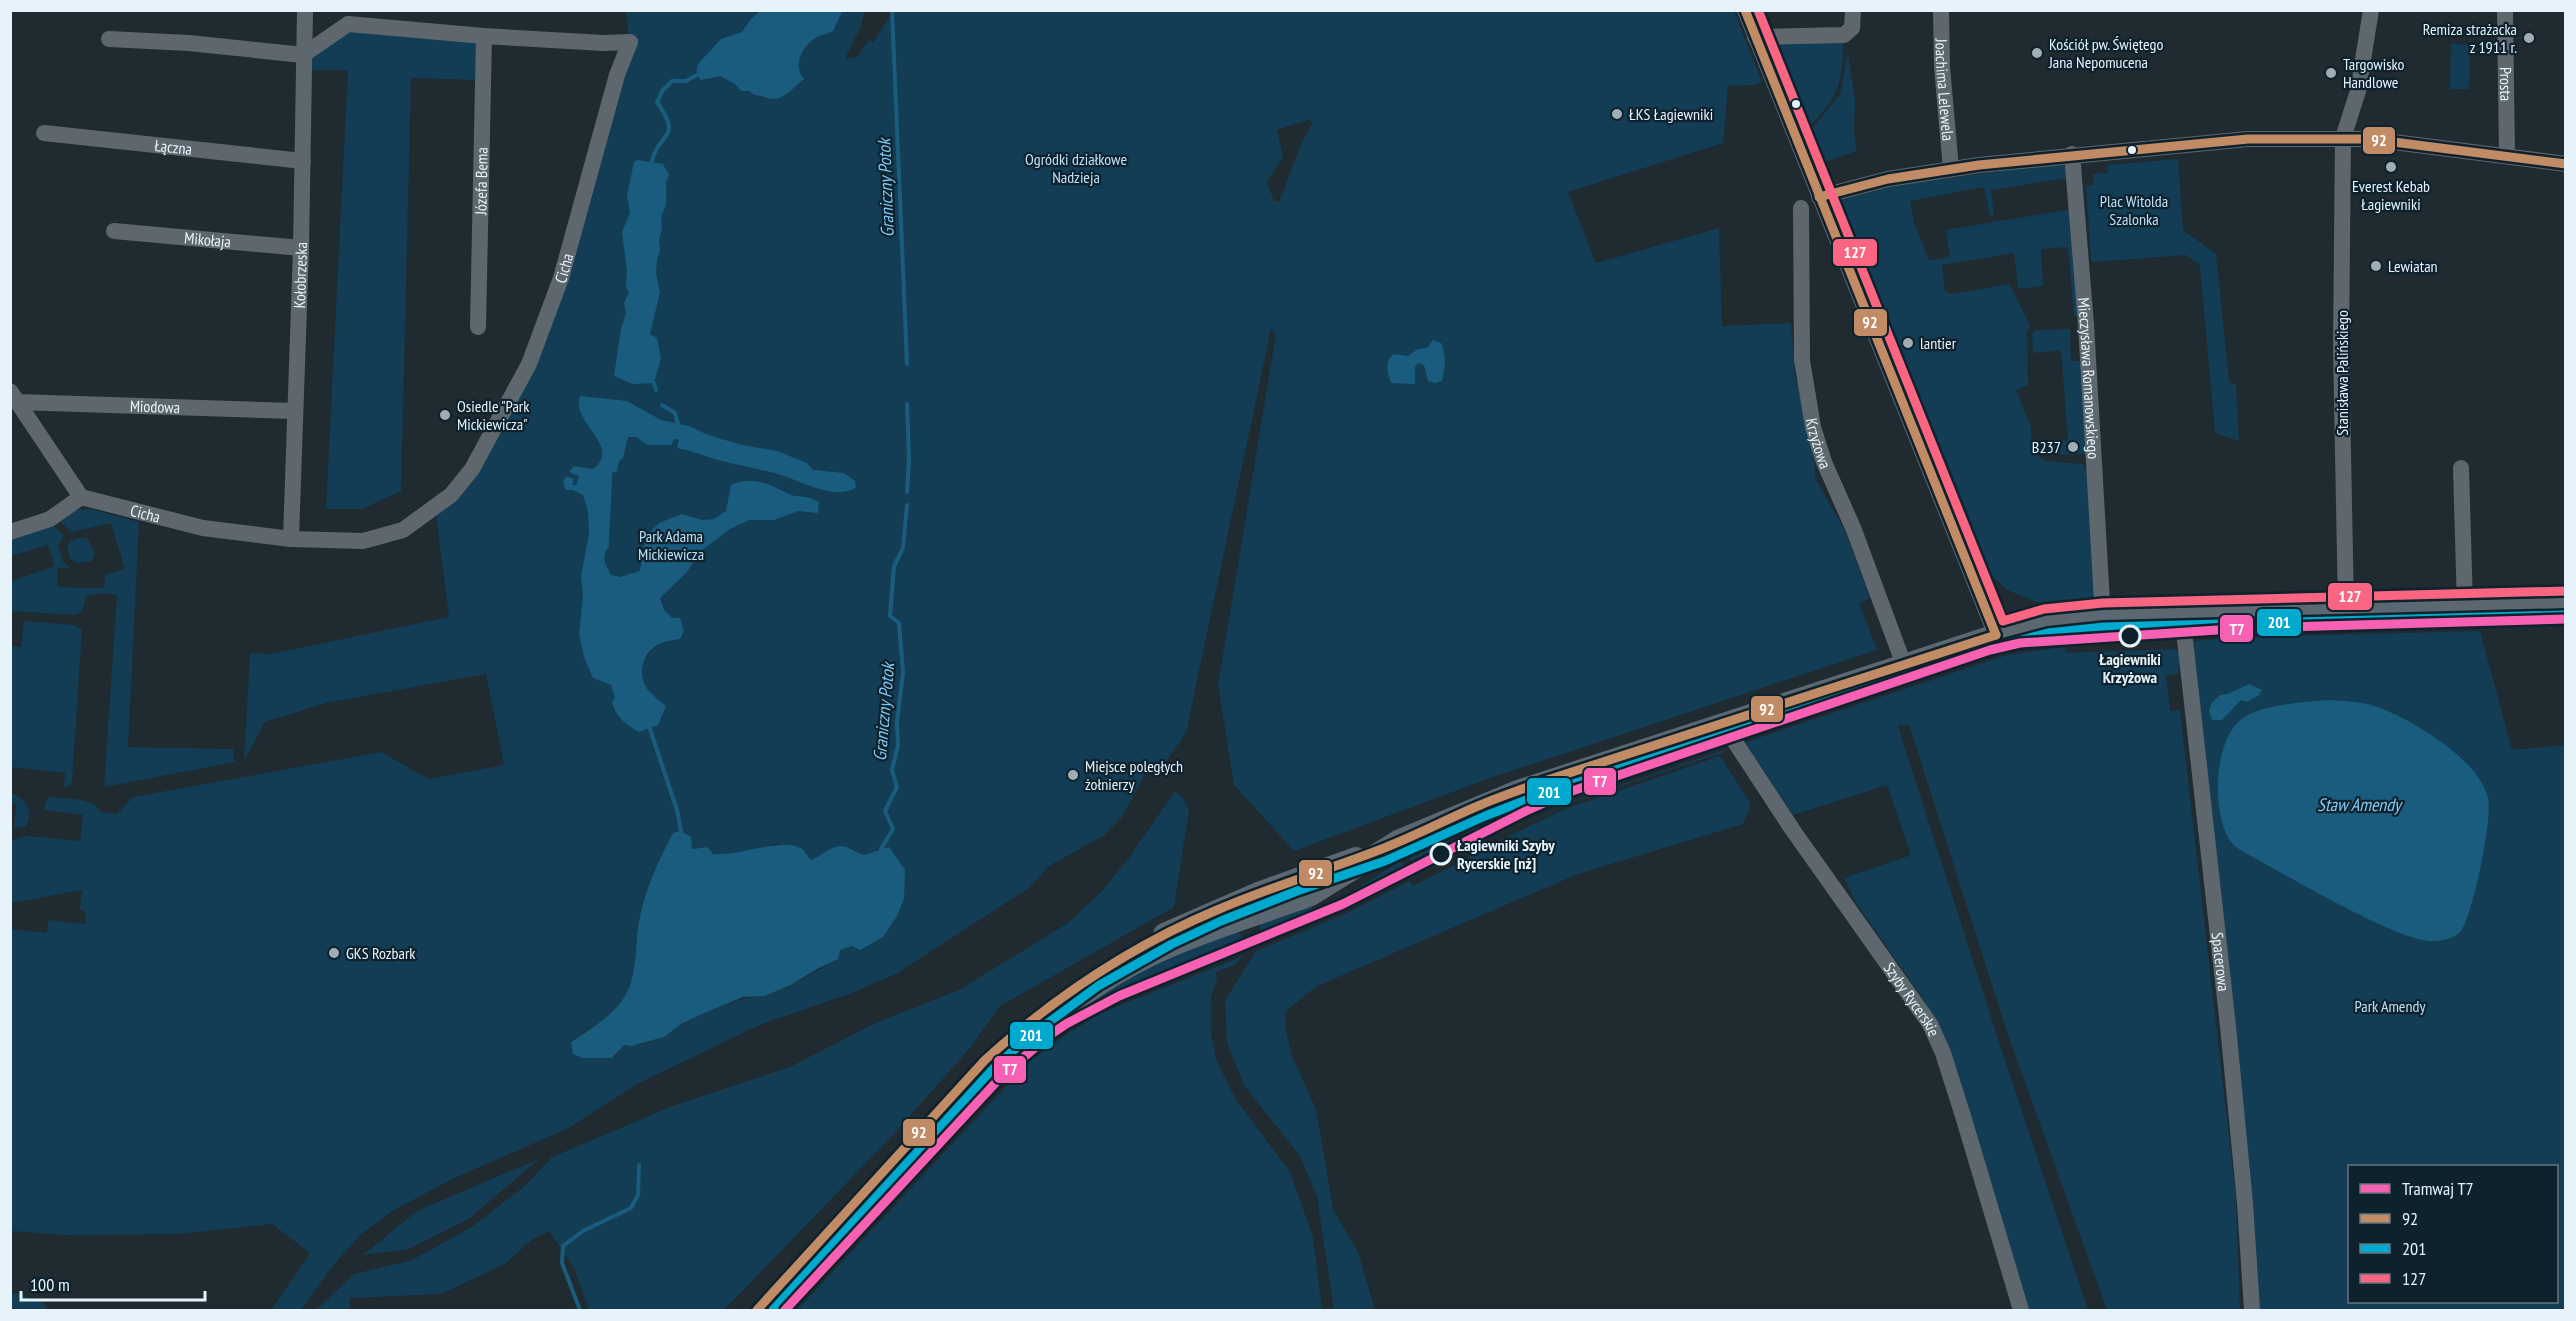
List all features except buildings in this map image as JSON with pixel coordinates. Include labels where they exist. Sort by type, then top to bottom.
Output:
[{"type":"main road","points":[[757,1311],[958,1088],[1017,1031],[1091,976],[1166,933],[1293,880],[1380,850],[1480,805],[1539,783],[1996,635],[2046,621],[2074,617],[2182,613],[2565,603]]},
{"type":"main road","points":[[774,1311],[967,1096],[993,1069],[1048,1021],[1096,987],[1138,962],[1173,945],[1324,888],[1380,850]]},
{"type":"street","name":"Kołobrzeska","points":[[291,539],[301,248],[305,10]]},
{"type":"street","points":[[1745,10],[1996,635]]},
{"type":"street","points":[[1755,37],[1844,35],[1852,28],[1853,10]]},
{"type":"street","name":"Joachima Lelewela","points":[[1941,10],[1942,67],[1952,169]]},
{"type":"street","name":"Stanisława Palińskiego","points":[[2346,609],[2341,347],[2343,138],[2358,91],[2371,10]]},
{"type":"street","name":"Prosta","points":[[2505,10],[2507,155]]},
{"type":"street","name":"Cicha","points":[[81,497],[203,528],[291,539],[363,541],[403,530],[451,495],[472,469],[529,364],[561,278],[618,75],[630,42],[603,43],[484,36],[348,24],[303,55]]},
{"type":"street","name":"Józefa Bema","points":[[478,327],[484,36]]},
{"type":"street","points":[[109,39],[303,55]]},
{"type":"street","name":"Łączna","points":[[44,133],[303,161]]},
{"type":"street","points":[[1819,197],[1888,179],[1952,169],[2072,154],[2248,139],[2343,138],[2507,155],[2565,164]]},
{"type":"street","name":"Mieczysława Romanowskiego","points":[[2072,154],[2086,324],[2102,602]]},
{"type":"street","name":"Krzyżowa","points":[[1801,208],[1802,360],[1813,428],[1824,462],[1854,530],[1904,665]]},
{"type":"street","name":"Mikołaja","points":[[114,231],[301,248]]},
{"type":"street","points":[[10,532],[50,519],[81,497],[14,397]]},
{"type":"street","name":"Miodowa","points":[[14,397],[294,411]]},
{"type":"street","points":[[2461,468],[2465,606]]},
{"type":"street","name":"Spacerowa","points":[[2182,613],[2229,1036],[2245,1203],[2252,1311]]},
{"type":"street","name":"Szyby Rycerskie","points":[[1728,723],[1735,742],[1792,829],[1930,1024],[1943,1053],[1963,1116],[2021,1311]]},
{"type":"green space","points":[[626,11],[865,11],[860,28],[845,59],[857,57],[869,39],[873,43],[893,11],[1734,11],[1762,82],[1754,85],[1728,86],[1723,143],[1568,192],[1596,263],[1719,228],[1722,326],[1791,323],[1795,376],[1814,445],[1815,478],[1845,531],[1870,598],[1859,603],[1877,650],[1490,778],[1294,851],[1234,785],[1218,684],[1276,335],[1271,329],[1186,733],[1167,760],[1145,774],[1122,817],[1103,836],[1049,866],[1029,888],[896,974],[852,993],[762,1024],[639,1083],[567,1129],[456,1177],[394,1210],[361,1234],[331,1268],[301,1310],[271,1310],[310,1253],[272,1224],[178,1234],[65,1235],[11,1231],[11,929],[47,933],[48,920],[85,924],[86,912],[80,909],[82,890],[11,903],[11,840],[27,836],[80,841],[83,815],[44,810],[47,799],[50,797],[85,801],[97,807],[101,812],[117,814],[133,797],[381,752],[429,779],[504,765],[486,674],[326,703],[265,722],[244,761],[250,653],[270,654],[449,617],[436,515],[529,364],[630,42]],"holes":[[[1308,120],[1313,122],[1302,142],[1279,202],[1274,201],[1267,182],[1283,157],[1277,130]],[[673,833],[692,849],[708,847],[713,854],[737,854],[776,844],[801,849],[811,860],[837,846],[846,847],[864,855],[884,848],[852,946],[839,950],[838,959],[790,986],[710,1011],[648,1043],[623,1045],[614,1057],[571,1041],[609,1015],[621,1002],[630,986],[643,902],[661,855]]]},
{"type":"green space","points":[[350,30],[478,41],[476,80],[411,78],[401,491],[362,509],[326,509],[348,70],[309,70],[309,44]]},
{"type":"green space","points":[[1844,35],[1838,87],[1828,106],[1807,129],[1771,37]]},
{"type":"green space","points":[[2451,44],[2470,45],[2469,89],[2450,89]]},
{"type":"green space","points":[[1848,52],[1855,102],[1854,131],[1857,151],[1822,163],[1809,132],[1840,95]]},
{"type":"green space","name":"Plac Witolda Szalonka","points":[[2178,159],[2183,230],[2216,254],[2229,382],[2236,385],[2239,441],[2215,433],[2200,266],[2186,255],[2093,262],[2091,259],[2086,186],[2094,185],[2093,174],[2108,173],[2107,165]]},
{"type":"green space","points":[[2061,163],[2066,167],[2068,178],[1991,190],[1994,215],[1990,216],[1984,187],[1910,201],[1915,226],[1929,260],[1950,257],[1946,230],[2066,210],[2069,212],[2078,314],[2076,316],[2074,316],[2068,247],[2041,249],[2043,285],[2041,286],[2018,289],[2014,253],[1942,265],[1945,291],[1951,294],[2010,284],[2030,326],[2027,333],[2028,385],[2016,390],[2031,427],[2031,442],[2035,454],[2045,461],[2083,464],[2087,472],[2095,601],[2044,605],[2007,590],[1985,569],[1841,200],[1898,185]]},
{"type":"green space","points":[[2070,329],[2071,361],[2083,361],[2088,450],[2085,454],[2052,455],[2046,450],[2043,442],[2068,440],[2061,350],[2033,353],[2032,334],[2035,330]]},
{"type":"green space","points":[[91,509],[139,522],[128,747],[233,749],[235,762],[104,787],[117,595],[99,593],[86,596],[82,611],[76,615],[11,611],[11,581],[55,566],[48,545],[11,556],[11,538],[53,525],[64,536],[58,545],[63,562],[71,568],[58,568],[57,587],[104,588],[105,575],[125,569],[111,523],[71,532],[60,521],[76,510]]},
{"type":"green space","points":[[87,538],[95,553],[92,561],[77,563],[70,559],[67,546],[70,541]]},
{"type":"green space","points":[[24,621],[74,625],[82,630],[72,782],[69,786],[64,787],[65,773],[11,767],[11,646],[21,647]]},
{"type":"green space","name":"Park Amendy","points":[[2480,631],[2512,750],[2565,745],[2565,1310],[2255,1310],[2191,651],[2195,650],[2194,641],[2248,637]]},
{"type":"green space","points":[[2065,647],[2066,653],[2176,649],[2177,652],[2180,651],[2178,674],[2166,675],[2170,711],[2180,710],[2236,1198],[2240,1310],[2107,1310],[2008,1035],[1909,725],[1898,726],[2088,1310],[2029,1310],[1948,1049],[1923,999],[1855,901],[1844,878],[1911,855],[1887,785],[1793,815],[1746,742],[2007,655]]},
{"type":"green space","points":[[1712,740],[1548,797],[1468,836],[1465,830],[1448,839],[1449,842],[1411,861],[1406,849],[1521,802]]},
{"type":"green space","points":[[1724,750],[1724,752],[1573,802],[1475,848],[1573,801]]},
{"type":"green space","points":[[1720,756],[1751,804],[1743,824],[1578,874],[1317,986],[1286,1011],[1285,1026],[1292,1056],[1316,1109],[1333,1209],[1358,1252],[1375,1310],[1334,1310],[1317,1197],[1300,1156],[1245,1087],[1227,1043],[1225,1000],[1256,951],[1347,913],[1410,881],[1413,886],[1470,855],[1565,809]]},
{"type":"green space","points":[[1175,791],[1184,799],[1189,810],[1174,907],[1000,1006],[971,1047],[891,1137],[724,1310],[589,1310],[574,1268],[549,1231],[533,1239],[505,1264],[441,1294],[350,1298],[350,1310],[316,1310],[354,1274],[412,1260],[470,1228],[526,1185],[552,1157],[670,1107],[790,1067],[873,1024],[959,990],[1068,923],[1100,893],[1128,859]]},
{"type":"green space","points":[[11,793],[21,798],[29,810],[26,826],[14,828],[16,805],[11,803]]},
{"type":"green space","points":[[1402,860],[1403,868],[1341,900],[1260,934],[1260,924],[1311,905],[1314,911],[1337,901]]},
{"type":"green space","points":[[1233,930],[1240,934],[1245,942],[1117,992],[1064,1020],[1019,1054],[779,1310],[948,1120],[995,1072],[1043,1030],[1096,991],[1146,961],[1193,940]]},
{"type":"green space","points":[[1243,956],[1235,965],[1216,972],[1217,980],[1211,997],[1211,1032],[1216,1059],[1235,1098],[1290,1172],[1313,1237],[1322,1310],[797,1310],[1028,1063],[1071,1031],[1106,1011]]},
{"type":"green space","points":[[539,1159],[470,1218],[408,1249],[363,1255],[417,1211]]},
{"type":"green space","points":[[11,1292],[42,1302],[48,1310],[11,1310]]},
{"type":"water","points":[[760,11],[842,12],[833,31],[814,39],[804,49],[799,67],[804,79],[782,97],[771,99],[749,91],[741,91],[735,84],[720,76],[701,80],[697,72],[699,63],[721,39],[742,32]]},
{"type":"water","points":[[637,160],[663,164],[669,175],[666,183],[666,205],[661,217],[662,228],[656,273],[660,292],[650,334],[657,338],[661,358],[654,383],[633,384],[614,376],[621,329],[626,313],[624,303],[629,293],[626,286],[627,272],[622,232],[630,213],[627,195],[634,162]]},
{"type":"water","points":[[1433,340],[1441,343],[1444,353],[1445,366],[1442,381],[1435,383],[1428,381],[1424,365],[1418,363],[1415,367],[1415,384],[1391,383],[1388,371],[1390,357],[1393,354],[1408,356],[1418,349],[1427,348]]},
{"type":"water","points":[[580,396],[627,401],[661,420],[689,426],[708,435],[742,445],[777,451],[807,463],[813,470],[844,473],[855,481],[856,488],[838,492],[828,491],[781,475],[677,448],[679,440],[674,439],[671,445],[648,445],[636,437],[628,437],[623,458],[619,461],[617,471],[612,473],[609,547],[604,557],[611,575],[620,577],[640,571],[644,547],[650,532],[659,523],[682,514],[702,520],[714,519],[726,511],[731,485],[739,482],[762,482],[791,495],[819,501],[818,513],[798,511],[774,520],[749,520],[730,529],[701,551],[686,573],[660,598],[664,610],[672,618],[680,618],[684,631],[680,639],[657,645],[645,659],[642,672],[645,684],[650,692],[666,706],[658,725],[639,732],[618,716],[612,702],[615,697],[611,685],[593,678],[584,657],[579,634],[583,595],[581,576],[589,534],[588,511],[583,495],[573,490],[566,490],[563,482],[566,476],[574,479],[572,485],[576,485],[579,476],[569,472],[574,466],[593,469],[601,460],[602,452],[582,416],[579,406]]},
{"type":"water","points":[[2249,684],[2262,690],[2258,696],[2246,702],[2241,700],[2222,720],[2212,720],[2209,711],[2212,703],[2220,695],[2228,694]]},
{"type":"water","name":"Staw Amendy","points":[[2329,700],[2370,705],[2412,723],[2445,744],[2460,757],[2473,770],[2482,784],[2488,798],[2489,809],[2485,844],[2471,906],[2461,931],[2455,936],[2432,941],[2416,938],[2368,919],[2247,854],[2229,839],[2223,827],[2220,811],[2218,776],[2226,742],[2233,728],[2243,718],[2262,710],[2285,704]]},
{"type":"water","points":[[681,831],[691,837],[692,849],[708,847],[713,854],[784,845],[802,849],[811,860],[837,846],[846,847],[864,855],[889,847],[905,870],[904,899],[897,916],[883,937],[860,950],[852,946],[840,950],[838,959],[791,985],[764,996],[743,997],[681,1024],[664,1037],[632,1046],[624,1045],[612,1058],[583,1058],[573,1054],[571,1042],[608,1016],[621,1002],[630,986],[640,915],[647,890],[673,833]]},
{"type":"waterway","name":"Graniczny Potok","points":[[892,10],[907,364]]},
{"type":"waterway","points":[[652,161],[655,151],[669,130],[665,115],[657,102],[663,90],[672,81],[686,81],[697,75]]},
{"type":"waterway","points":[[654,383],[656,390]]},
{"type":"waterway","name":"Graniczny Potok","points":[[907,404],[909,458],[907,492]]},
{"type":"waterway","points":[[662,405],[675,413],[678,424]]},
{"type":"waterway","name":"Graniczny Potok","points":[[881,849],[893,829],[885,811],[897,787],[892,770],[898,745],[897,722],[903,672],[899,623],[890,616],[894,566],[903,548],[907,505]]},
{"type":"waterway","points":[[650,729],[677,810],[681,831]]},
{"type":"waterway","name":"Graniczny Potok","points":[[580,1310],[562,1263],[563,1246],[583,1231],[631,1208],[638,1195],[639,1165]]},
{"type":"tram line","name":"T7","points":[[785,1310],[1000,1078],[1047,1037],[1066,1024],[1119,996],[1343,904],[1526,811],[1569,792],[1990,650],[2020,643],[2248,628],[2566,619]]},
{"type":"transit line","name":"92","points":[[1745,10],[1996,635]]},
{"type":"transit line","name":"127","points":[[1758,10],[2003,621],[2044,609],[2103,603],[2566,591]]},
{"type":"transit line","name":"92","points":[[1819,197],[1888,179],[1979,165],[2248,139],[2370,139],[2566,164]]},
{"type":"transit line","name":"201","points":[[773,1310],[993,1069],[1025,1040],[1098,986],[1172,944],[1221,921],[1297,891],[1385,861],[1485,816],[1542,794],[1999,646],[2048,633],[2104,627],[2566,615]]},
{"type":"transit line","name":"92","points":[[757,1310],[985,1060],[1038,1015],[1066,995],[1154,940],[1237,902],[1379,850],[1538,783],[1996,635]]},
{"type":"place","name":"Remiza strażacka z 1911 r.","points":[[2529,38]]},
{"type":"place","name":"Kościół pw. Świętego Jana Nepomucena","points":[[2037,53]]},
{"type":"place","name":"Targowisko Handlowe","points":[[2331,73]]},
{"type":"place","name":"ŁKS Łagiewniki","points":[[1617,114]]},
{"type":"place","name":"Everest Kebab Łagiewniki","points":[[2391,167]]},
{"type":"place","name":"Lewiatan","points":[[2376,266]]},
{"type":"place","name":"lantier","points":[[1908,343]]},
{"type":"place","name":"Osiedle \"Park Mickiewicza\"","points":[[445,415]]},
{"type":"place","name":"B237","points":[[2073,447]]},
{"type":"place","name":"Łagiewniki Krzyżowa","points":[[2130,636]]},
{"type":"place","name":"Miejsce poległych żołnierzy","points":[[1073,775]]},
{"type":"place","name":"Łagiewniki Szyby Rycerskie [nż]","points":[[1441,854]]},
{"type":"place","name":"GKS Rozbark","points":[[334,953]]},
{"type":"park label","name":"Ogródki działkowe Nadzieja","points":[[1076,168]]},
{"type":"park label","name":"Park Adama Mickiewicza","points":[[671,545]]}]
